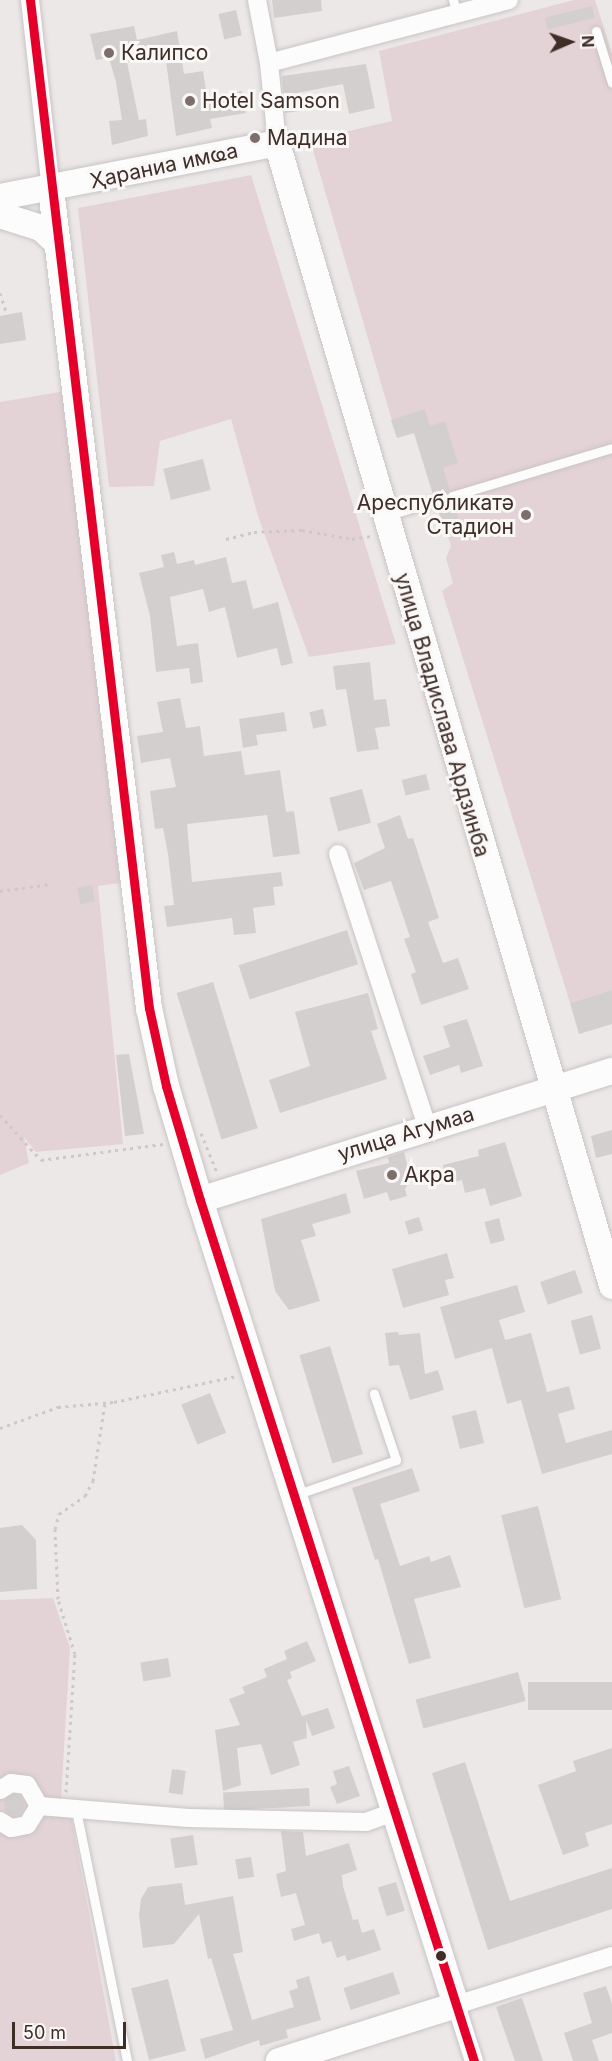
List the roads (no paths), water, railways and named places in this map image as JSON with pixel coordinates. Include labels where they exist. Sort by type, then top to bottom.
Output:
[{"type":"main road","name":"Ҳараниа имҩа","points":[[0,197],[51,189],[277,143]]},
{"type":"main road","name":"улица Владислава Ардзинба","points":[[277,143],[552,1090],[610,1274]]},
{"type":"main road","points":[[51,189],[149,1008],[182,1138],[212,1196],[255,1371],[397,1811],[456,2004],[279,2061]]},
{"type":"main road","points":[[0,215],[41,228],[58,244]]},
{"type":"main road","name":"улица Агумаа","points":[[212,1196],[427,1126],[612,1071]]},
{"type":"street","points":[[30,0],[51,189]]},
{"type":"street","points":[[257,0],[269,63],[277,143]]},
{"type":"street","points":[[269,63],[455,6],[509,0]]},
{"type":"street","points":[[338,854],[427,1126]]},
{"type":"street","points":[[0,1790],[11,1783],[27,1785],[39,1806]]},
{"type":"street","points":[[39,1806],[189,1818],[366,1822],[397,1811]]},
{"type":"street","points":[[0,1821],[11,1827],[27,1826],[39,1806]]},
{"type":"street","points":[[474,2061],[456,2004],[612,1956]]},
{"type":"lane","points":[[596,31],[612,83]]},
{"type":"lane","points":[[452,496],[612,448]]},
{"type":"lane","points":[[386,524],[435,501]]},
{"type":"lane","points":[[295,1495],[396,1460],[374,1394]]},
{"type":"lane","points":[[70,1809],[127,2061]]},
{"type":"place","name":"Калипсо","points":[[109,53]]},
{"type":"place","name":"Hotel Samson","points":[[190,101]]},
{"type":"place","name":"Мадина","points":[[255,138]]},
{"type":"place","name":"Ареспубликатә Стадион","points":[[526,515]]},
{"type":"place","name":"Акра","points":[[392,1175]]}]
